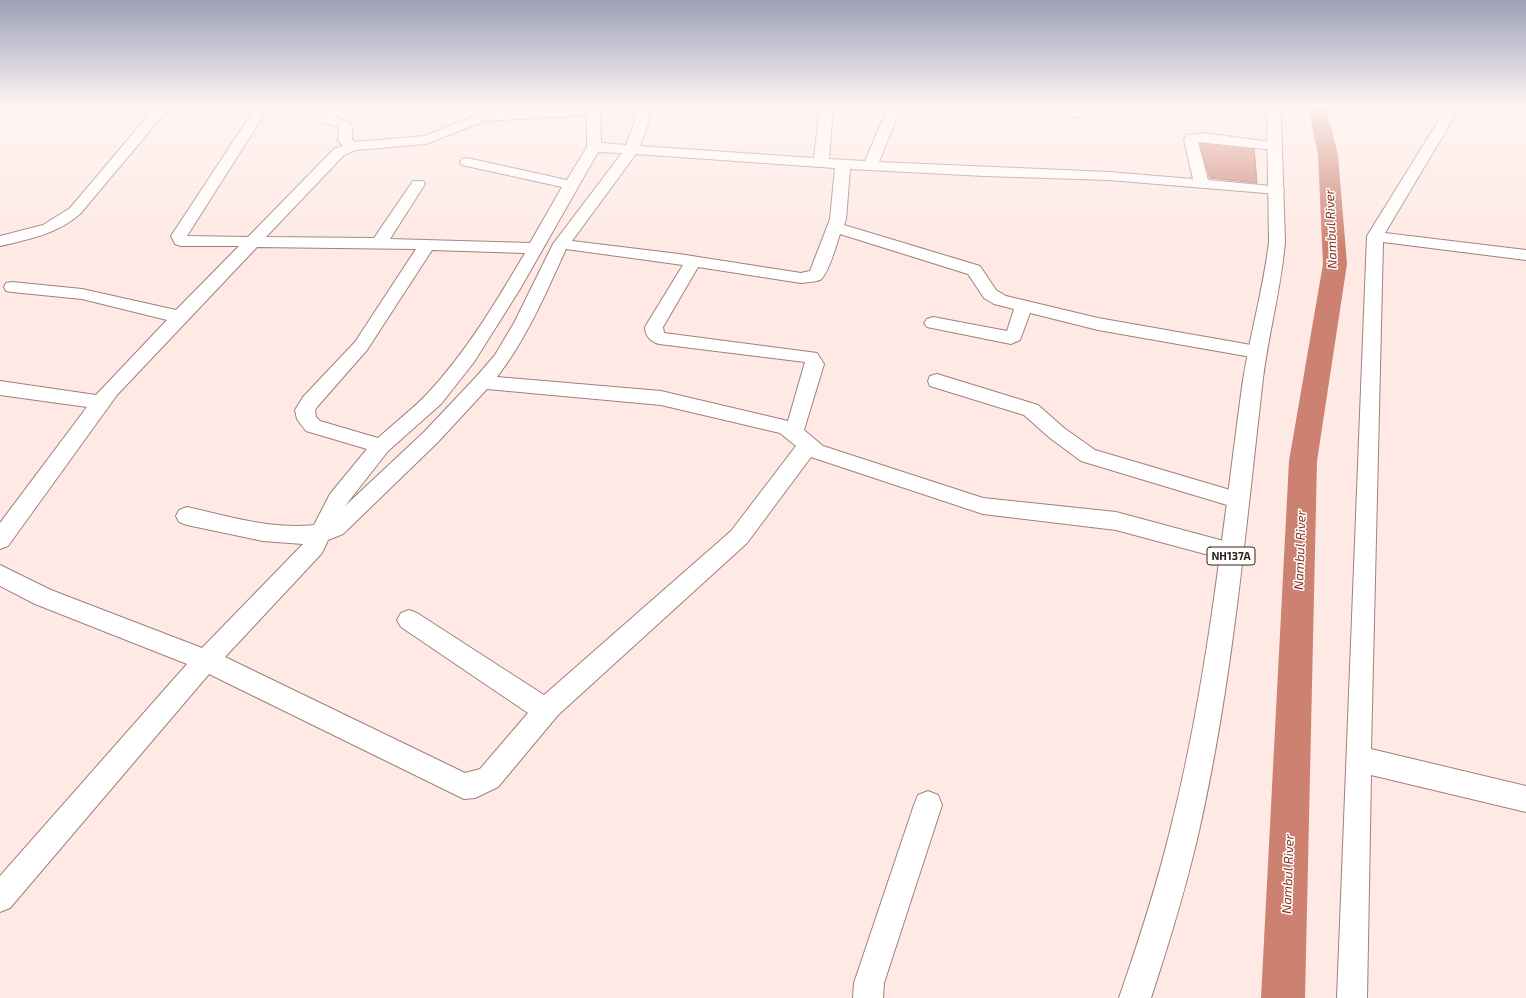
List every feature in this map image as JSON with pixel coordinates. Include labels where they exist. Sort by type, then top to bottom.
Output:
[{"type":"highway","name":"NH137A","points":[[1135,998],[1162,918],[1185,830],[1202,746],[1222,629],[1257,352],[1275,262],[1277,242],[1277,190],[1275,154]]},
{"type":"street","points":[[0,241],[44,231],[62,223],[75,212],[123,154]]},
{"type":"street","points":[[232,154],[178,239],[183,242],[379,243],[534,248]]},
{"type":"street","points":[[0,540],[99,402],[337,154]]},
{"type":"street","points":[[1,894],[206,660],[314,547],[337,500],[381,446],[438,394],[468,358],[512,289],[571,185],[609,154]]},
{"type":"street","points":[[187,516],[294,536],[320,535],[335,528],[430,437],[483,382],[501,359],[523,323],[561,244],[611,154]]},
{"type":"street","points":[[682,154],[870,166],[984,172],[1066,174],[1201,183],[1277,190]]},
{"type":"street","points":[[821,163],[822,154]]},
{"type":"street","points":[[870,166],[875,154]]},
{"type":"street","points":[[1194,154],[1201,183]]},
{"type":"street","points":[[1352,998],[1358,759],[1375,236],[1425,154]]},
{"type":"street","points":[[467,162],[571,185]]},
{"type":"street","points":[[561,244],[808,278],[817,274],[838,219],[843,164]]},
{"type":"street","points":[[379,243],[418,184]]},
{"type":"street","points":[[834,228],[974,270],[992,296],[1024,306],[1098,324],[1257,352]]},
{"type":"street","points":[[1375,236],[1526,255]]},
{"type":"street","points":[[381,446],[313,426],[307,419],[305,410],[310,402],[361,346],[427,245]]},
{"type":"street","points":[[0,575],[43,597],[206,660],[464,786],[475,785],[489,778],[546,711],[739,537],[801,439],[814,364],[811,357],[659,338],[656,335],[654,327],[693,261]]},
{"type":"street","points":[[12,286],[82,294],[180,316]]},
{"type":"street","points":[[933,323],[1011,338],[1014,336],[1024,306]]},
{"type":"street","points":[[483,382],[661,398],[785,427],[816,451],[983,506],[1116,521],[1231,552]]},
{"type":"street","points":[[937,382],[1026,407],[1088,456],[1238,500]]},
{"type":"street","points":[[0,388],[99,402]]},
{"type":"street","points":[[409,620],[546,711]]},
{"type":"street","points":[[1358,759],[1526,799]]},
{"type":"street","points":[[868,998],[869,983],[928,805]]},
{"type":"shaded area","points":[[1203,154],[1255,154],[1257,183],[1210,178]]},
{"type":"waterway","name":"Nambul River","points":[[1283,998],[1303,461],[1335,264],[1328,154]]}]
